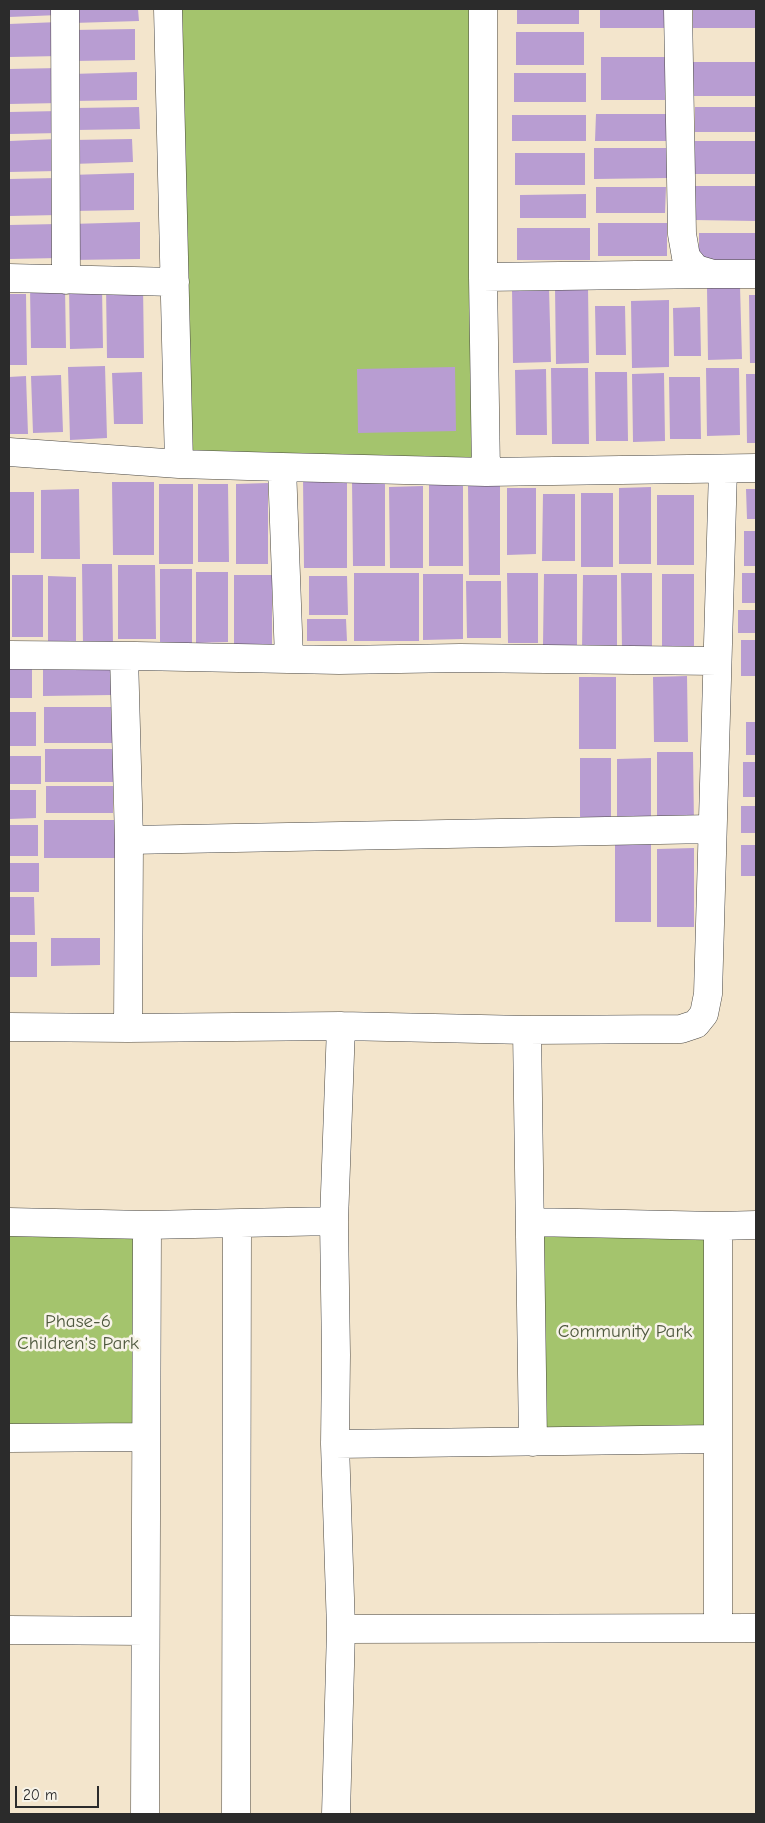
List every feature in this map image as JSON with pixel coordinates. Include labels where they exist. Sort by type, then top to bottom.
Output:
[{"type":"street","points":[[66,9],[66,280]]},
{"type":"street","points":[[168,9],[179,464]]},
{"type":"street","points":[[483,9],[483,277],[486,472]]},
{"type":"street","points":[[678,9],[682,234],[686,256],[696,269],[712,274]]},
{"type":"street","points":[[483,277],[756,274]]},
{"type":"street","points":[[9,278],[175,282]]},
{"type":"street","points":[[9,452],[179,464],[486,472],[756,468]]},
{"type":"street","points":[[282,467],[289,659]]},
{"type":"street","points":[[9,1027],[341,1026],[527,1030],[681,1029],[696,1024],[704,1014],[708,994],[723,469]]},
{"type":"street","points":[[9,655],[289,659],[717,660]]},
{"type":"street","points":[[124,656],[129,840],[128,1028]]},
{"type":"street","points":[[129,840],[712,829]]},
{"type":"street","points":[[336,1814],[341,1629],[335,1444],[334,1221],[341,1026]]},
{"type":"street","points":[[527,1030],[533,1442]]},
{"type":"street","points":[[9,1222],[147,1225],[334,1221]]},
{"type":"street","points":[[531,1222],[718,1226],[756,1225]]},
{"type":"street","points":[[236,1814],[237,1224]]},
{"type":"street","points":[[144,1814],[147,1225]]},
{"type":"street","points":[[718,1226],[718,1628]]},
{"type":"street","points":[[9,1438],[146,1437]]},
{"type":"street","points":[[335,1444],[718,1438]]},
{"type":"street","points":[[341,1629],[756,1628]]},
{"type":"street","points":[[9,1630],[145,1631]]},
{"type":"green space","points":[[171,9],[484,9],[480,467],[180,463]]},
{"type":"green space","name":"Community Park","points":[[531,1222],[718,1226],[718,1439],[533,1442]]},
{"type":"green space","name":"Phase-6 Children's Park","points":[[9,1223],[147,1228],[146,1437],[9,1438]]},
{"type":"building","points":[[9,9],[58,9],[59,15],[9,17]]},
{"type":"building","points":[[73,9],[138,9],[139,21],[73,23]]},
{"type":"building","points":[[517,9],[579,9],[579,24],[517,24]]},
{"type":"building","points":[[600,9],[666,9],[666,28],[600,28]]},
{"type":"building","points":[[693,9],[756,9],[756,28],[693,28]]},
{"type":"building","points":[[59,22],[60,56],[9,57],[9,24]]},
{"type":"building","points":[[135,29],[135,60],[74,61],[73,30]]},
{"type":"building","points":[[516,32],[584,32],[584,65],[516,65]]},
{"type":"building","points":[[601,57],[665,57],[665,100],[601,100]]},
{"type":"building","points":[[691,62],[756,62],[756,96],[691,96]]},
{"type":"building","points":[[59,68],[60,103],[9,104],[9,69]]},
{"type":"building","points":[[137,72],[137,100],[72,101],[72,74]]},
{"type":"building","points":[[514,73],[586,73],[586,102],[514,102]]},
{"type":"building","points":[[139,107],[140,129],[76,130],[75,108]]},
{"type":"building","points":[[695,107],[756,107],[756,132],[695,132]]},
{"type":"building","points":[[60,111],[60,133],[9,134],[9,112]]},
{"type":"building","points":[[596,114],[668,114],[668,141],[595,141]]},
{"type":"building","points":[[512,115],[586,115],[586,141],[512,141]]},
{"type":"building","points":[[57,139],[57,171],[9,172],[9,141]]},
{"type":"building","points":[[132,139],[133,162],[72,164],[72,140]]},
{"type":"building","points":[[693,141],[756,141],[756,174],[693,174]]},
{"type":"building","points":[[594,148],[668,148],[668,178],[594,179]]},
{"type":"building","points":[[515,153],[585,153],[585,185],[515,185]]},
{"type":"building","points":[[134,173],[134,210],[71,211],[70,175]]},
{"type":"building","points":[[57,178],[58,215],[9,216],[9,179]]},
{"type":"building","points":[[695,186],[756,186],[756,221],[694,220]]},
{"type":"building","points":[[596,187],[666,187],[665,213],[596,213]]},
{"type":"building","points":[[586,194],[586,218],[520,218],[520,195]]},
{"type":"building","points":[[140,222],[140,259],[72,260],[71,224]]},
{"type":"building","points":[[598,223],[667,223],[667,256],[598,256]]},
{"type":"building","points":[[58,224],[59,258],[9,259],[9,225]]},
{"type":"building","points":[[517,228],[590,228],[590,260],[517,260]]},
{"type":"building","points":[[699,233],[756,233],[756,261],[699,261]]},
{"type":"building","points":[[143,285],[144,358],[107,358],[106,286]]},
{"type":"building","points":[[740,286],[742,359],[708,360],[707,287]]},
{"type":"building","points":[[65,287],[66,348],[31,348],[30,288]]},
{"type":"building","points":[[69,287],[102,287],[103,348],[70,349]]},
{"type":"building","points":[[555,287],[588,287],[589,363],[556,364]]},
{"type":"building","points":[[512,288],[549,288],[551,362],[513,363]]},
{"type":"building","points":[[9,294],[26,294],[27,365],[9,365]]},
{"type":"building","points":[[749,295],[756,295],[756,363],[750,363]]},
{"type":"building","points":[[669,300],[669,367],[632,368],[631,301]]},
{"type":"building","points":[[595,306],[625,306],[626,355],[596,355]]},
{"type":"building","points":[[700,307],[701,356],[674,356],[673,308]]},
{"type":"building","points":[[105,366],[107,438],[70,440],[68,367]]},
{"type":"building","points":[[455,367],[456,431],[358,433],[357,369]]},
{"type":"building","points":[[551,368],[588,368],[589,444],[552,444]]},
{"type":"building","points":[[706,368],[739,368],[740,435],[707,436]]},
{"type":"building","points":[[546,369],[547,435],[516,435],[515,370]]},
{"type":"building","points":[[142,372],[143,424],[114,424],[112,373]]},
{"type":"building","points":[[595,372],[627,372],[628,441],[596,441]]},
{"type":"building","points":[[664,373],[665,441],[633,442],[632,374]]},
{"type":"building","points":[[746,374],[756,374],[756,443],[747,443]]},
{"type":"building","points":[[61,375],[63,432],[33,433],[31,376]]},
{"type":"building","points":[[26,376],[28,434],[9,434],[9,377]]},
{"type":"building","points":[[669,377],[700,377],[701,439],[670,439]]},
{"type":"building","points":[[303,478],[347,478],[347,568],[304,568]]},
{"type":"building","points":[[352,481],[385,481],[385,566],[353,566]]},
{"type":"building","points":[[112,482],[154,482],[154,555],[113,555]]},
{"type":"building","points":[[268,483],[268,564],[236,564],[236,484]]},
{"type":"building","points":[[159,484],[193,484],[193,564],[159,564]]},
{"type":"building","points":[[198,484],[228,484],[229,562],[198,562]]},
{"type":"building","points":[[429,485],[463,485],[463,566],[429,566]]},
{"type":"building","points":[[423,486],[423,568],[390,568],[389,487]]},
{"type":"building","points":[[468,486],[500,486],[500,575],[469,575]]},
{"type":"building","points":[[651,487],[651,564],[619,564],[619,488]]},
{"type":"building","points":[[507,488],[536,488],[536,554],[507,555]]},
{"type":"building","points":[[79,489],[80,559],[41,559],[41,490]]},
{"type":"building","points":[[746,489],[756,489],[756,519],[747,519]]},
{"type":"building","points":[[9,492],[34,492],[34,553],[9,553]]},
{"type":"building","points":[[581,493],[613,493],[613,567],[581,567]]},
{"type":"building","points":[[543,494],[575,494],[575,561],[542,561]]},
{"type":"building","points":[[657,495],[694,495],[694,565],[657,565]]},
{"type":"building","points":[[744,531],[756,531],[756,566],[744,566]]},
{"type":"building","points":[[82,564],[112,564],[113,646],[83,646]]},
{"type":"building","points":[[118,565],[155,565],[156,639],[118,639]]},
{"type":"building","points":[[160,569],[192,569],[192,646],[160,646]]},
{"type":"building","points":[[196,572],[228,572],[228,642],[196,643]]},
{"type":"building","points":[[354,573],[419,573],[419,641],[354,641]]},
{"type":"building","points":[[507,573],[538,573],[538,643],[508,643]]},
{"type":"building","points":[[621,573],[652,573],[652,651],[622,651]]},
{"type":"building","points":[[742,573],[756,573],[756,603],[742,603]]},
{"type":"building","points":[[423,574],[463,574],[463,639],[423,640]]},
{"type":"building","points":[[544,574],[577,574],[577,645],[543,645]]},
{"type":"building","points":[[662,574],[694,574],[694,646],[662,647]]},
{"type":"building","points":[[12,575],[43,575],[43,637],[12,637]]},
{"type":"building","points":[[234,575],[272,575],[272,646],[234,646]]},
{"type":"building","points":[[583,575],[617,575],[617,650],[582,650]]},
{"type":"building","points":[[48,576],[76,577],[76,645],[48,645]]},
{"type":"building","points":[[309,576],[347,576],[348,615],[309,615]]},
{"type":"building","points":[[466,581],[501,581],[501,638],[467,638]]},
{"type":"building","points":[[738,610],[756,610],[756,633],[738,633]]},
{"type":"building","points":[[307,619],[346,619],[347,641],[307,641]]},
{"type":"building","points":[[741,640],[756,640],[756,676],[741,676]]},
{"type":"building","points":[[43,662],[112,662],[112,695],[43,696]]},
{"type":"building","points":[[9,663],[32,663],[32,698],[9,698]]},
{"type":"building","points":[[687,676],[688,742],[654,742],[653,677]]},
{"type":"building","points":[[579,677],[616,677],[616,749],[579,749]]},
{"type":"building","points":[[44,707],[116,707],[116,743],[44,743]]},
{"type":"building","points":[[9,712],[36,712],[36,746],[9,746]]},
{"type":"building","points":[[746,722],[756,722],[756,755],[746,755]]},
{"type":"building","points":[[45,749],[114,749],[114,782],[45,782]]},
{"type":"building","points":[[657,752],[693,752],[694,824],[657,824]]},
{"type":"building","points":[[9,756],[41,756],[41,784],[9,784]]},
{"type":"building","points":[[580,758],[611,758],[611,817],[580,817]]},
{"type":"building","points":[[651,758],[651,824],[617,824],[617,759]]},
{"type":"building","points":[[743,762],[756,762],[756,797],[743,797]]},
{"type":"building","points":[[46,786],[113,786],[113,813],[46,813]]},
{"type":"building","points":[[9,790],[36,790],[36,818],[9,819]]},
{"type":"building","points":[[741,806],[756,806],[756,833],[741,833]]},
{"type":"building","points":[[44,820],[115,820],[115,858],[44,858]]},
{"type":"building","points":[[9,825],[38,825],[38,856],[9,856]]},
{"type":"building","points":[[615,844],[651,844],[651,922],[615,922]]},
{"type":"building","points":[[741,845],[756,845],[756,876],[741,876]]},
{"type":"building","points":[[694,848],[694,927],[657,927],[657,849]]},
{"type":"building","points":[[9,863],[39,863],[39,892],[9,892]]},
{"type":"building","points":[[9,897],[34,897],[35,935],[9,935]]},
{"type":"building","points":[[51,938],[100,938],[100,965],[51,966]]},
{"type":"building","points":[[9,942],[37,942],[37,977],[9,977]]}]
